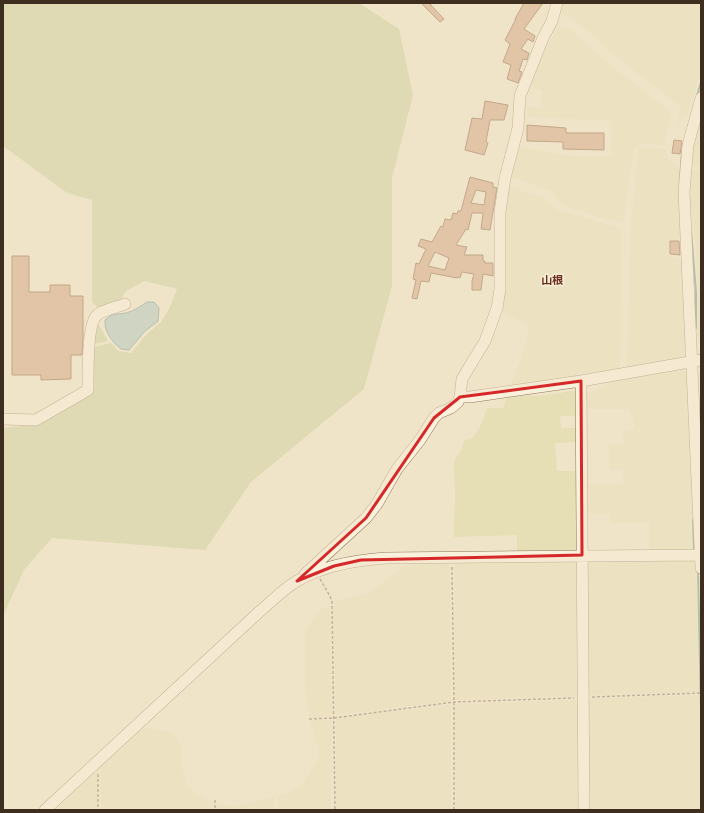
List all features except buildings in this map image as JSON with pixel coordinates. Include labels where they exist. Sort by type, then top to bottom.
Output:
[{"type":"street","points":[[45,810],[259,612],[297,581],[366,518],[377,504],[397,469],[420,440],[434,418],[439,413],[451,408],[458,402],[462,380],[485,341],[497,308],[500,289],[500,212],[505,178],[518,128],[520,96],[543,38],[552,21],[557,3]]},
{"type":"street","points":[[701,98],[688,145],[684,192],[697,361],[701,568]]},
{"type":"street","points":[[3,418],[36,420],[88,390],[90,338],[94,318],[97,314],[126,304]]},
{"type":"street","points":[[460,397],[470,397],[581,381],[697,361]]},
{"type":"street","points":[[581,381],[584,810]]},
{"type":"street","points":[[297,581],[316,572],[334,566],[361,560],[582,555],[701,555]]},
{"type":"path","points":[[451,557],[454,702],[454,810]]},
{"type":"path","points":[[316,572],[332,602],[335,810]]},
{"type":"path","points":[[309,719],[334,718],[454,702],[700,693]]},
{"type":"path","points":[[98,760],[98,810]]},
{"type":"path","points":[[215,800],[215,810]]},
{"type":"highlighted area","points":[[581,381],[582,555],[361,560],[334,566],[297,581],[366,518],[434,418],[460,397]]},
{"type":"shaded area","points":[[563,3],[701,3],[701,71],[687,115],[676,129],[681,107],[614,55],[582,26],[570,17],[560,15]]},
{"type":"shaded area","points":[[556,26],[571,30],[609,64],[671,112],[664,145],[643,143],[634,149],[623,223],[597,217],[567,206],[559,201],[551,191],[511,177],[519,147],[570,156],[611,156],[612,121],[527,117],[527,107],[540,107],[542,90],[530,88],[546,49],[554,34]]},
{"type":"shaded area","points":[[701,114],[701,166],[689,166],[690,160]]},
{"type":"shaded area","points":[[639,148],[665,149],[669,160],[679,168],[679,213],[681,214],[682,240],[669,241],[669,256],[683,259],[688,356],[685,357],[685,360],[627,369],[631,223],[638,151]]},
{"type":"shaded area","points":[[690,170],[701,170],[701,337],[697,337],[698,294],[696,247],[691,212],[688,212]]},
{"type":"shaded area","points":[[508,186],[546,199],[558,210],[605,224],[621,227],[620,372],[510,388],[523,353],[530,326],[502,312],[505,280],[505,208]]},
{"type":"shaded area","points":[[688,367],[693,516],[692,550],[649,550],[649,523],[610,523],[610,514],[586,513],[586,485],[623,484],[623,470],[609,470],[609,445],[624,444],[623,431],[635,429],[630,409],[585,409],[585,395],[604,386],[607,381]]},
{"type":"shaded area","points":[[579,390],[579,416],[560,416],[561,428],[580,428],[580,442],[555,443],[557,471],[580,471],[580,552],[517,552],[517,535],[454,537],[454,462],[462,448],[464,440],[472,439],[480,427],[487,408],[503,408],[508,395],[539,396]]},
{"type":"shaded area","points":[[580,559],[580,696],[455,700],[455,561]]},
{"type":"shaded area","points":[[586,559],[691,559],[696,567],[700,692],[588,695]]},
{"type":"shaded area","points":[[450,562],[451,701],[336,715],[333,604],[341,599],[369,593],[409,563]]},
{"type":"shaded area","points":[[330,605],[332,716],[310,718],[305,688],[305,631],[320,609]]},
{"type":"shaded area","points":[[699,695],[701,810],[589,810],[587,699]]},
{"type":"shaded area","points":[[580,700],[582,810],[456,810],[455,704]]},
{"type":"shaded area","points":[[451,705],[451,810],[336,810],[336,718]]},
{"type":"shaded area","points":[[332,720],[331,810],[278,810],[278,795],[290,792],[302,785],[319,757],[319,750],[310,721]]},
{"type":"shaded area","points":[[144,728],[167,731],[175,736],[181,746],[182,766],[186,782],[196,794],[213,802],[213,810],[101,810],[100,766],[137,731]]},
{"type":"shaded area","points":[[98,771],[98,810],[55,810],[94,773]]},
{"type":"shaded area","points":[[274,796],[274,810],[217,810],[216,802],[236,806]]},
{"type":"green space","points":[[3,3],[359,3],[399,29],[413,95],[392,178],[392,286],[364,389],[251,482],[205,550],[52,538],[24,570],[3,616],[3,428],[38,424],[91,392],[94,347],[111,343],[118,351],[131,353],[145,336],[161,322],[170,307],[177,289],[145,281],[126,291],[120,300],[99,309],[92,302],[92,200],[67,193],[3,146]]},
{"type":"green space","points":[[96,322],[101,328],[108,341],[93,344]]},
{"type":"water","points":[[147,302],[154,302],[159,308],[158,321],[144,332],[129,350],[121,349],[109,336],[105,320],[113,315],[132,311]]},
{"type":"waterway","points":[[697,96],[701,82]]},
{"type":"waterway","points":[[680,180],[682,151]]},
{"type":"waterway","points":[[691,231],[696,292],[696,328]]},
{"type":"waterway","points":[[693,520],[694,551]]},
{"type":"waterway","points":[[698,571],[701,710]]},
{"type":"district","name":"山根","points":[[552,280]]}]
